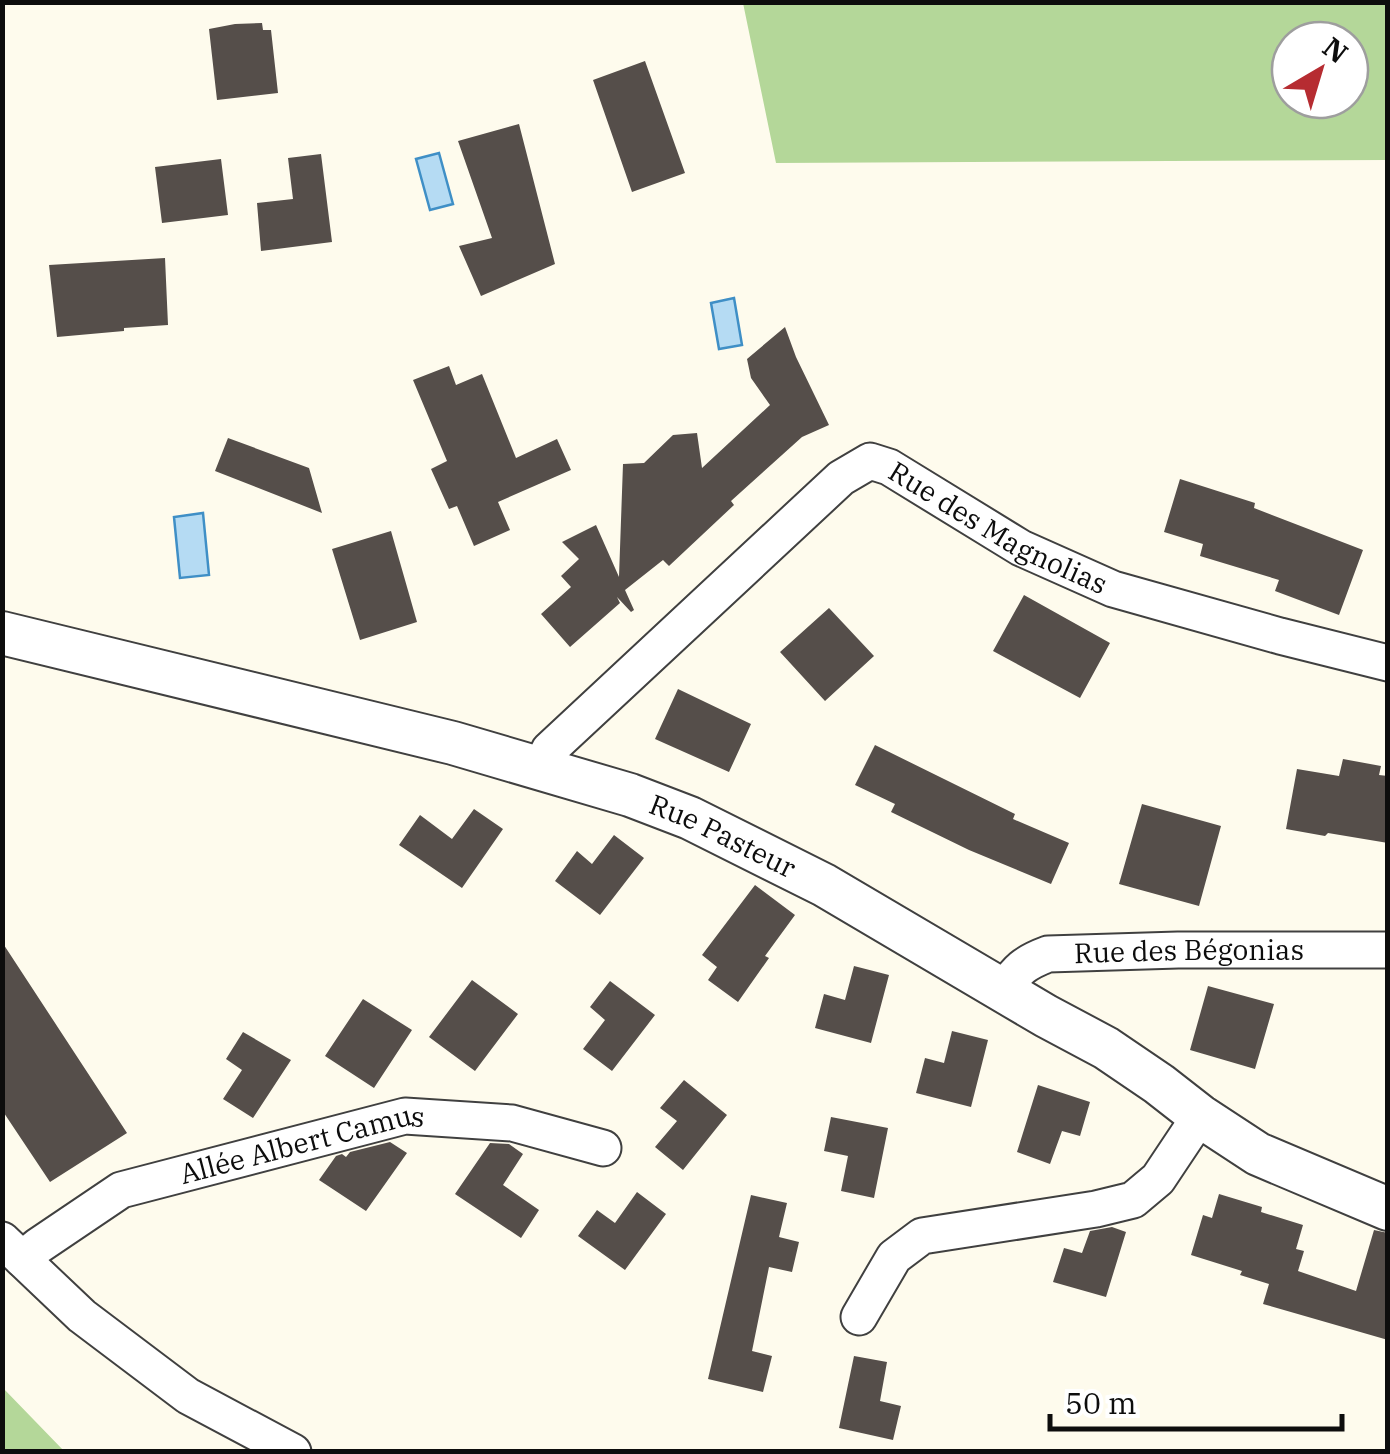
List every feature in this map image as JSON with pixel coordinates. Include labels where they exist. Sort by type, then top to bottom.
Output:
[{"type":"street","name":"Rue des Magnolias","points":[[542,768],[549,750],[841,478],[870,461],[888,467],[1021,548],[1113,588],[1388,662]]},
{"type":"street","name":"Rue Pasteur","points":[[2,633],[453,743],[630,795],[690,818],[824,884],[1106,1048],[1258,1154],[1380,1205]]},
{"type":"street","name":"Rue des Bégonias","points":[[1003,990],[1018,968],[1048,954],[1388,950]]},
{"type":"street","name":"Allée Albert Camus","points":[[12,1250],[38,1246],[121,1190],[405,1116],[512,1123],[603,1148]]},
{"type":"street","points":[[859,1317],[894,1256],[922,1236],[1133,1200],[1158,1178],[1200,1116]]},
{"type":"street","points":[[12,1250],[82,1316],[188,1396],[293,1452]]},
{"type":"green space","points":[[743,3],[1387,3],[1387,160],[776,163]]},
{"type":"green space","points":[[3,1388],[64,1451],[3,1451]]},
{"type":"water","points":[[439,153],[453,204],[430,210],[416,159]]},
{"type":"water","points":[[734,298],[742,345],[719,349],[711,303]]},
{"type":"water","points":[[203,513],[209,575],[180,578],[174,517]]},
{"type":"building","points":[[262,23],[263,30],[271,30],[278,93],[217,100],[209,29]]},
{"type":"building","points":[[645,61],[685,173],[632,192],[593,80]]},
{"type":"building","points":[[519,124],[555,264],[481,296],[459,246],[492,238],[458,141]]},
{"type":"building","points":[[321,154],[332,242],[261,251],[257,203],[293,199],[288,158]]},
{"type":"building","points":[[221,159],[228,215],[162,223],[155,167]]},
{"type":"building","points":[[165,258],[168,325],[57,337],[49,265]]},
{"type":"building","points":[[785,327],[829,425],[802,437],[731,501],[734,505],[669,566],[663,560],[625,590],[634,610],[631,612],[617,597],[620,603],[570,647],[541,614],[571,587],[561,576],[579,559],[562,542],[596,525],[619,577],[623,464],[644,463],[673,435],[697,433],[702,468],[770,405],[751,378],[747,359]]},
{"type":"building","points":[[449,366],[456,385],[482,374],[516,458],[557,439],[571,470],[498,502],[510,530],[474,546],[457,506],[449,509],[431,469],[447,461],[413,380]]},
{"type":"building","points":[[228,438],[309,468],[322,513],[215,471]]},
{"type":"building","points":[[1180,479],[1255,503],[1254,508],[1363,550],[1339,615],[1275,591],[1279,580],[1200,556],[1203,544],[1164,532]]},
{"type":"building","points":[[391,531],[417,622],[360,640],[332,549]]},
{"type":"building","points":[[1024,595],[1110,643],[1080,698],[993,651]]},
{"type":"building","points":[[829,608],[874,656],[825,701],[780,652]]},
{"type":"building","points":[[678,689],[751,724],[729,772],[655,739]]},
{"type":"building","points":[[875,745],[1015,814],[1013,819],[1069,843],[1051,884],[891,812],[895,804],[855,785]]},
{"type":"building","points":[[1343,759],[1381,766],[1379,775],[1388,776],[1388,843],[1286,829],[1297,769],[1339,776]]},
{"type":"building","points":[[1142,804],[1221,826],[1199,906],[1119,884]]},
{"type":"building","points":[[474,809],[503,829],[462,888],[399,845],[420,815],[452,839]]},
{"type":"building","points":[[614,835],[644,858],[600,915],[555,881],[577,851],[592,864]]},
{"type":"building","points":[[755,885],[795,915],[738,1002],[708,980],[717,967],[702,955]]},
{"type":"building","points":[[2,942],[127,1133],[50,1182],[2,1110]]},
{"type":"building","points":[[854,966],[889,975],[871,1043],[815,1028],[824,994],[845,1000]]},
{"type":"building","points":[[472,980],[518,1014],[475,1071],[429,1037]]},
{"type":"building","points":[[610,981],[655,1015],[612,1071],[583,1049],[605,1020],[590,1007]]},
{"type":"building","points":[[1208,986],[1274,1004],[1255,1069],[1190,1050]]},
{"type":"building","points":[[363,999],[412,1030],[374,1088],[325,1056]]},
{"type":"building","points":[[952,1031],[988,1040],[971,1107],[916,1093],[925,1058],[944,1063]]},
{"type":"building","points":[[243,1032],[291,1060],[253,1118],[223,1099],[242,1070],[226,1059]]},
{"type":"building","points":[[684,1080],[727,1115],[683,1170],[655,1147],[677,1121],[660,1108]]},
{"type":"building","points":[[1038,1085],[1090,1102],[1080,1136],[1062,1131],[1050,1164],[1017,1152]]},
{"type":"building","points":[[831,1117],[888,1128],[874,1198],[841,1191],[848,1156],[824,1151]]},
{"type":"building","points":[[390,1142],[407,1153],[366,1211],[319,1180],[336,1156],[346,1157],[350,1152]]},
{"type":"building","points":[[490,1143],[509,1144],[523,1154],[503,1185],[539,1210],[521,1238],[455,1194]]},
{"type":"building","points":[[637,1192],[666,1214],[625,1270],[578,1236],[597,1210],[615,1223]]},
{"type":"building","points":[[1219,1194],[1303,1225],[1296,1249],[1304,1251],[1298,1271],[1356,1291],[1374,1230],[1388,1233],[1388,1340],[1263,1304],[1269,1284],[1191,1255],[1203,1215],[1212,1218]]},
{"type":"building","points":[[751,1195],[787,1203],[779,1237],[799,1242],[792,1272],[769,1267],[752,1351],[772,1356],[763,1392],[708,1379]]},
{"type":"building","points":[[1112,1227],[1126,1232],[1106,1297],[1053,1282],[1064,1248],[1082,1253],[1090,1231]]},
{"type":"building","points":[[854,1356],[887,1362],[880,1401],[901,1406],[893,1440],[839,1428]]}]
